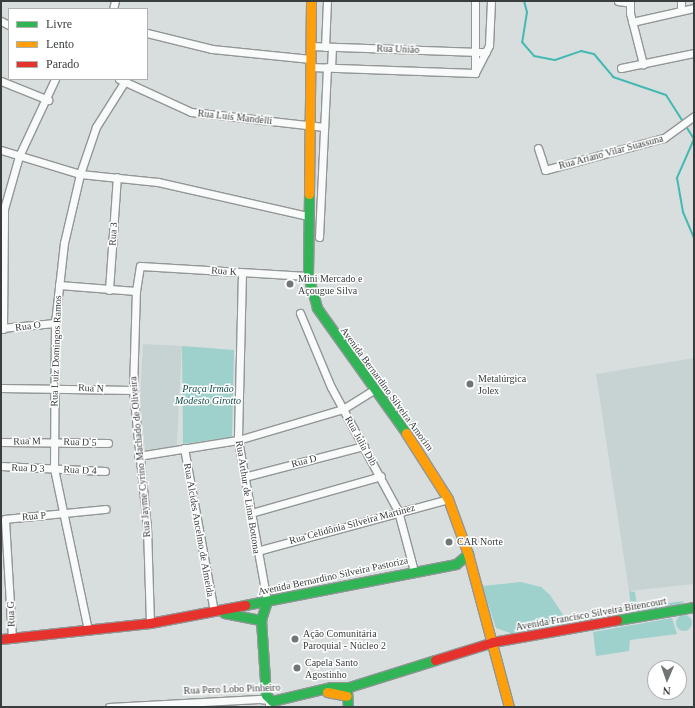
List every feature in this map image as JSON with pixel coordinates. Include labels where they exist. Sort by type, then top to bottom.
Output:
[{"type":"main road","name":"Avenida Bernardino Silveira Amorim","points":[[311,1],[308,276],[317,308],[373,390],[418,449],[448,499],[468,554],[493,642],[509,707]]},
{"type":"main road","points":[[468,554],[456,564],[473,575]]},
{"type":"main road","name":"Avenida Bernardino Silveira Pastoriza","points":[[1,639],[150,623],[214,612],[414,571],[456,564]]},
{"type":"main road","points":[[267,601],[261,620],[269,703]]},
{"type":"main road","name":"Avenida Francisco Silveira Bitencourt","points":[[493,642],[694,607]]},
{"type":"main road","name":"Avenida Bernardino Silveira Pastoriza","points":[[214,612],[261,620]]},
{"type":"main road","name":"Rua Pero Lobo Pinheiro","points":[[269,703],[317,692],[348,691],[493,642]]},
{"type":"main road","points":[[348,691],[348,707]]},
{"type":"street","points":[[319,237],[324,127],[329,67],[327,1]]},
{"type":"street","points":[[475,1],[475,73]]},
{"type":"street","points":[[475,73],[486,52],[491,1]]},
{"type":"street","points":[[618,1],[630,2],[632,22],[644,64]]},
{"type":"street","points":[[680,1],[681,9]]},
{"type":"street","points":[[632,22],[681,9],[694,8]]},
{"type":"street","name":"Rua União","points":[[148,33],[212,49],[329,67],[475,73]]},
{"type":"street","name":"Rua União","points":[[310,46],[486,52]]},
{"type":"street","points":[[621,68],[694,53]]},
{"type":"street","points":[[2,329],[4,208],[19,156],[48,100],[55,80]]},
{"type":"street","name":"Rua Luís Mandelli","points":[[122,80],[187,111],[324,127]]},
{"type":"street","name":"Rua Luiz Domingos Ramos","points":[[88,630],[54,468],[55,323],[64,243],[80,174],[96,127],[122,80]]},
{"type":"street","points":[[1,81],[48,100]]},
{"type":"street","name":"Rua Ariano Vilar Suassuna","points":[[538,148],[545,170],[664,138],[694,116]]},
{"type":"street","points":[[1,150],[80,174],[158,182],[308,216]]},
{"type":"street","name":"Rua 3","points":[[109,290],[117,177]]},
{"type":"street","name":"Rua K","points":[[140,266],[308,276]]},
{"type":"street","name":"Rua Jayme Cyrino Machado de Oliveira","points":[[140,266],[136,291],[133,390],[138,456],[147,528],[150,623]]},
{"type":"street","name":"Rua Arthur de Lima Bottona","points":[[242,272],[238,440],[267,601]]},
{"type":"street","points":[[59,285],[136,291]]},
{"type":"street","name":"Rua Julia Dib","points":[[300,313],[315,354],[381,476],[398,511],[414,571]]},
{"type":"street","name":"Rua O","points":[[2,329],[55,323]]},
{"type":"street","name":"Rua N","points":[[1,388],[55,386],[133,390]]},
{"type":"street","points":[[138,456],[238,440],[344,408],[373,390]]},
{"type":"street","name":"Rua M","points":[[1,442],[53,441]]},
{"type":"street","name":"Rua D 5","points":[[53,441],[108,442]]},
{"type":"street","name":"Rua D","points":[[244,477],[364,446]]},
{"type":"street","name":"Rua Alcides Ancelmo de Almeida","points":[[184,448],[214,612]]},
{"type":"street","name":"Rua D 3","points":[[1,466],[54,468]]},
{"type":"street","name":"Rua D 4","points":[[54,468],[106,471]]},
{"type":"street","points":[[250,513],[381,476]]},
{"type":"street","name":"Rua Celidônia Silveira Martinez","points":[[257,551],[398,511],[448,499]]},
{"type":"street","name":"Rua P","points":[[5,519],[106,510]]},
{"type":"street","name":"Rua G","points":[[5,519],[12,638]]},
{"type":"street","name":"Rua Pero Lobo Pinheiro","points":[[109,707],[269,703]]},
{"type":"shaded area","points":[[143,344],[182,346],[176,452],[137,450]]},
{"type":"shaded area","points":[[694,358],[694,584],[629,591],[596,374]]},
{"type":"green space","name":"Praça Irmão Modesto Girotto","points":[[182,346],[234,350],[232,437],[183,444]]},
{"type":"green space","points":[[521,582],[541,587],[550,595],[569,624],[513,634],[496,628],[482,586]]},
{"type":"green space","points":[[629,591],[635,592],[637,607],[684,601],[679,607],[632,614]]},
{"type":"green space","points":[[684,615],[690,617],[692,623],[690,629],[684,631],[678,629],[676,623],[678,617]]},
{"type":"green space","points":[[672,618],[677,634],[630,640],[629,651],[596,656],[593,632]]},
{"type":"waterway","points":[[524,1],[527,12],[522,42],[534,56],[555,60],[581,51],[594,54],[613,77],[666,95],[694,139]]},
{"type":"waterway","points":[[694,139],[677,178],[683,212],[694,238]]},
{"type":"traffic: fast","points":[[309,194],[308,276],[317,308],[406,433]]},
{"type":"traffic: fast","points":[[245,605],[456,564],[468,554]]},
{"type":"traffic: fast","points":[[267,601],[261,620],[266,695],[272,701],[331,687],[349,687],[435,660]]},
{"type":"traffic: fast","points":[[617,620],[694,607]]},
{"type":"traffic: fast","points":[[224,613],[261,620]]},
{"type":"traffic: fast","points":[[347,690],[348,707]]},
{"type":"traffic: slow","points":[[309,194],[311,1]]},
{"type":"traffic: slow","points":[[406,433],[448,499],[468,554],[509,707]]},
{"type":"traffic: slow","points":[[327,692],[347,696]]},
{"type":"traffic: jam","points":[[1,639],[150,623],[245,605]]},
{"type":"traffic: jam","points":[[435,660],[493,642],[617,620]]},
{"type":"place","name":"Mini Mercado e Açougue Silva","points":[[290,284]]},
{"type":"place","name":"Metalúrgica Jolex","points":[[470,384]]},
{"type":"place","name":"CAR Norte","points":[[449,542]]},
{"type":"place","name":"Ação Comunitária Paroquial - Núcleo 2","points":[[295,639]]},
{"type":"place","name":"Capela Santo Agostinho","points":[[297,668]]}]
